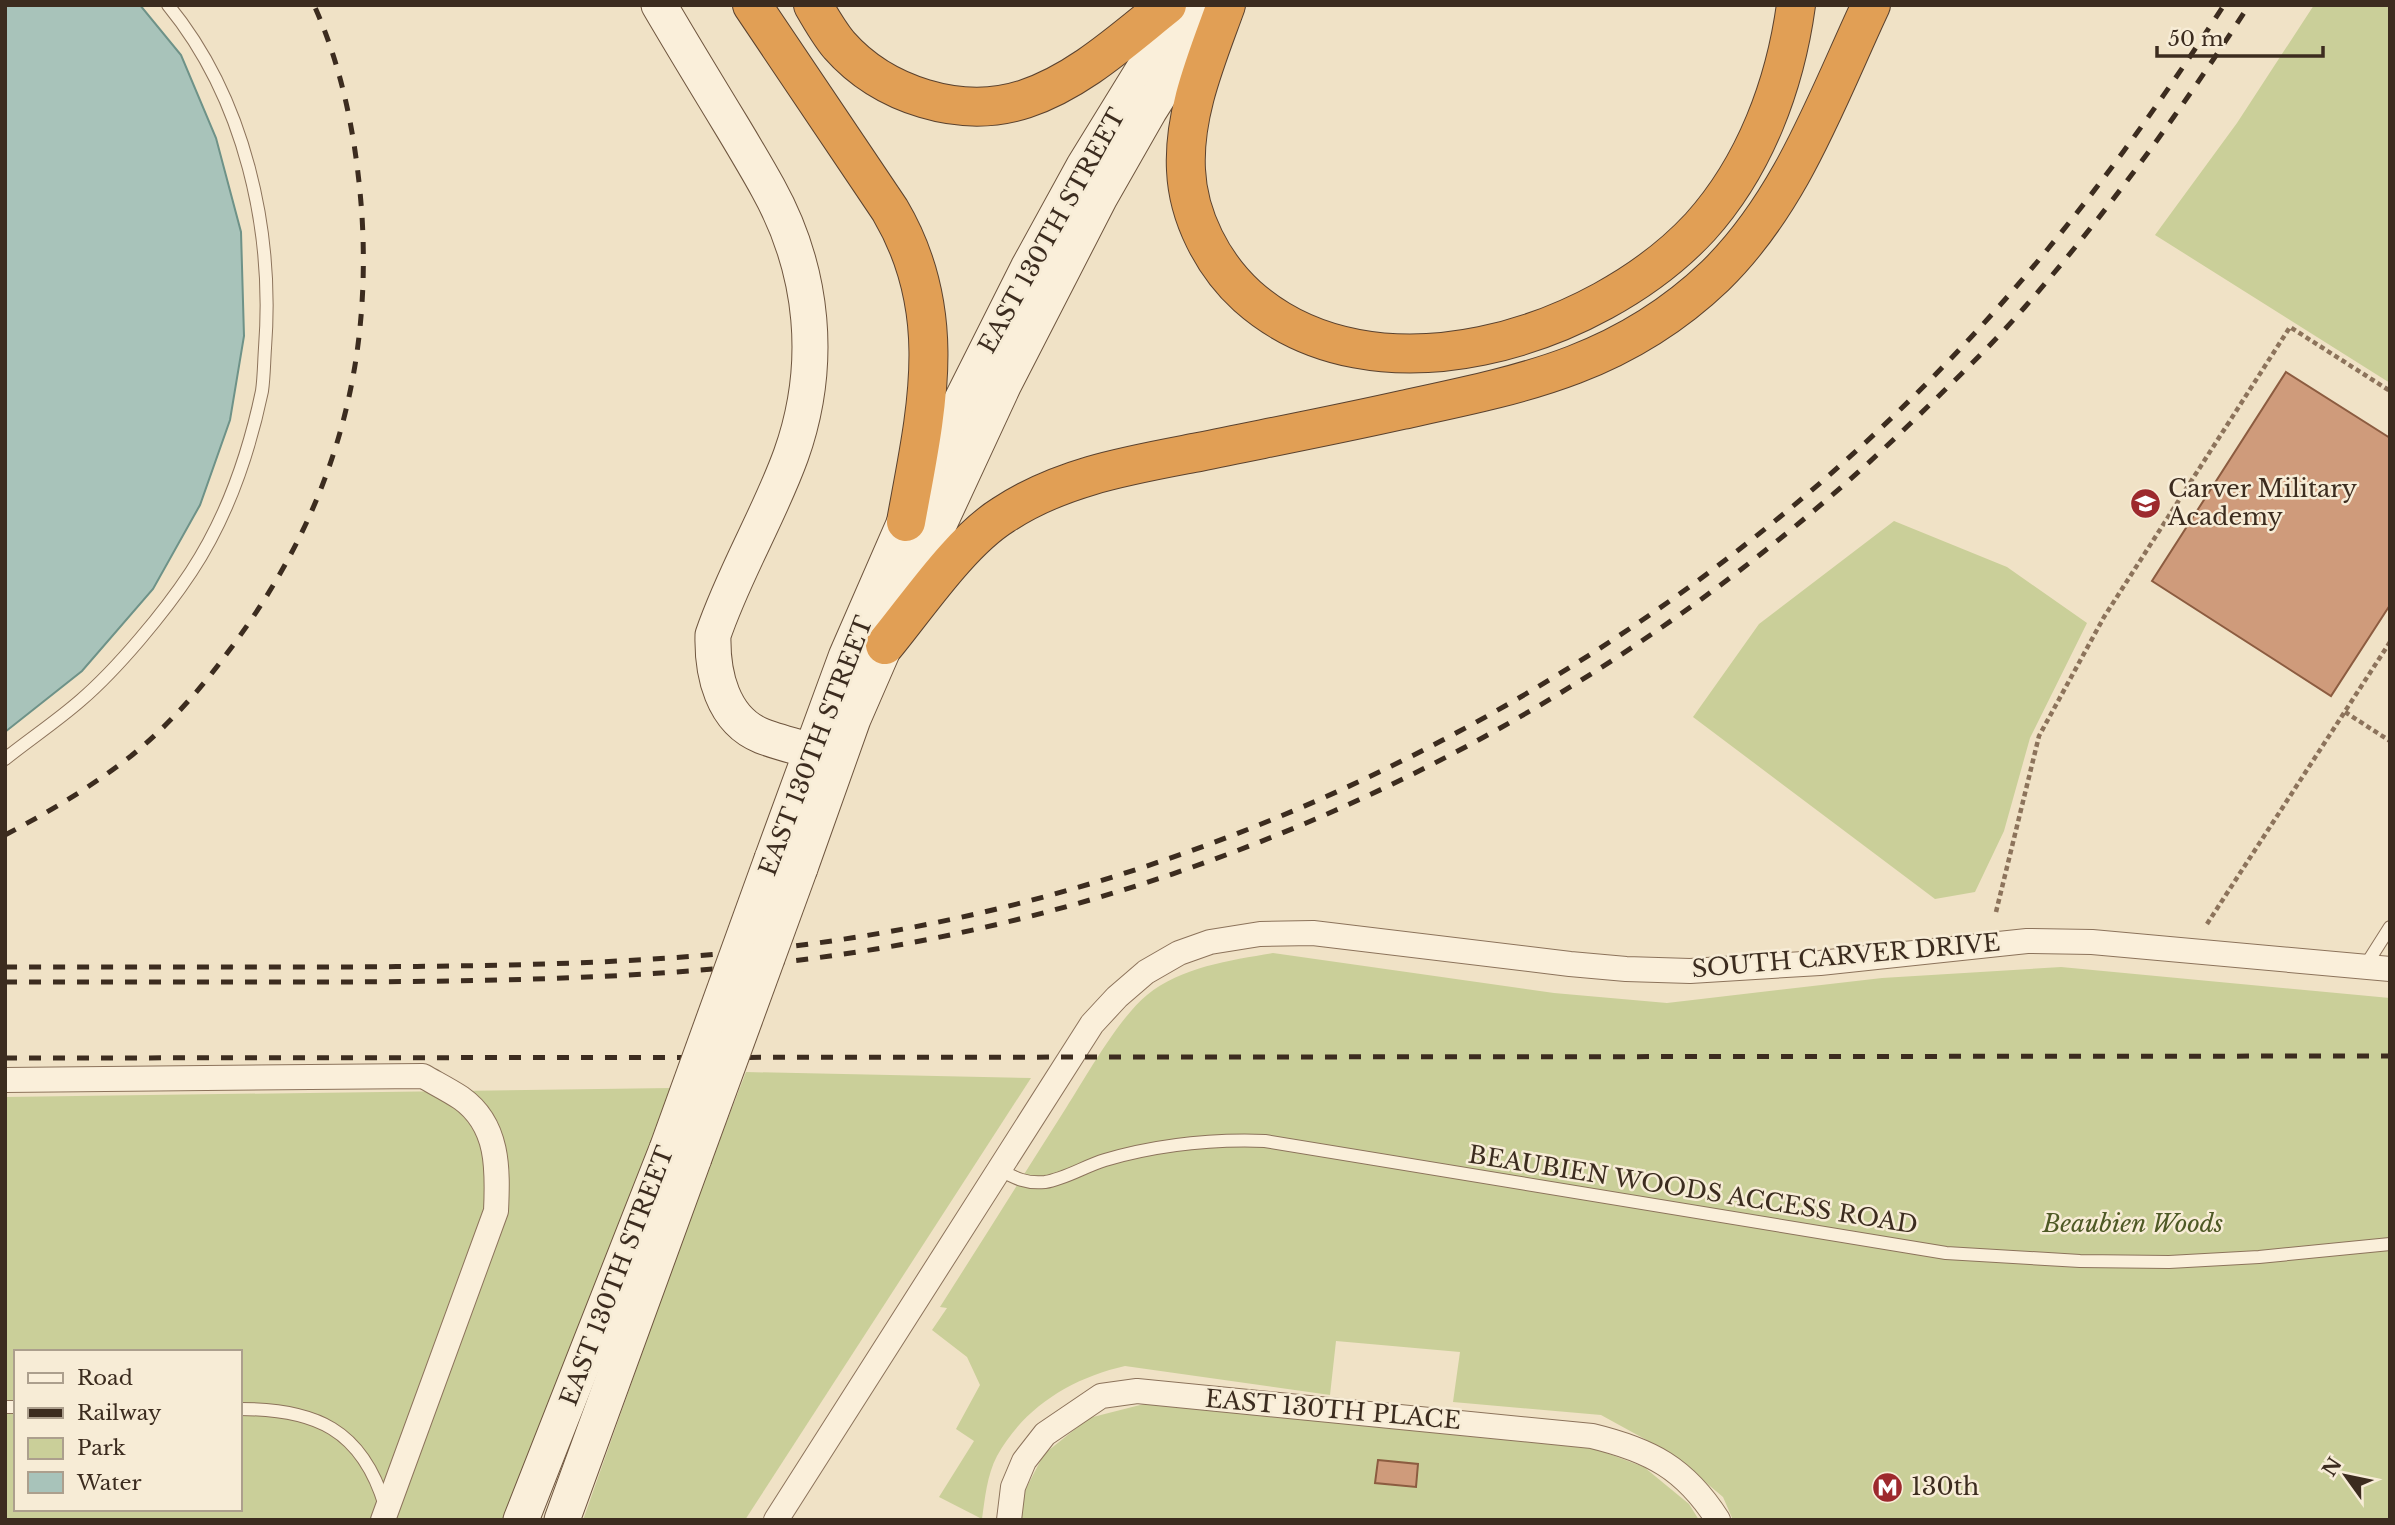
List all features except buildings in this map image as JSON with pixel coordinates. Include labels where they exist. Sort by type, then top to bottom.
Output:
[{"type":"highway","points":[[752,5],[891,210],[906,238],[922,283],[929,344],[927,382],[924,423],[906,522]]},
{"type":"highway","points":[[813,5],[840,46],[859,64],[881,79],[925,99],[974,106],[1025,99],[1052,87],[1091,65],[1167,5]]},
{"type":"highway","points":[[1226,5],[1202,72],[1191,112],[1186,145],[1186,173],[1202,235],[1216,261],[1234,284],[1280,322],[1303,334],[1332,342],[1398,352],[1474,348],[1550,327],[1593,308],[1629,287],[1667,258],[1700,226],[1749,157],[1769,114],[1782,75],[1796,5]]},
{"type":"highway","points":[[886,645],[976,535],[1003,514],[1074,480],[1116,468],[1366,418],[1520,383],[1560,372],[1596,357],[1653,326],[1715,276],[1769,212],[1791,175],[1871,5]]},
{"type":"main road","points":[[659,5],[769,188],[802,270],[810,310],[811,354],[806,398],[791,455],[713,635],[712,657],[716,679],[733,713],[747,726],[760,735],[826,756]]},
{"type":"main road","name":"EAST 130TH STREET","points":[[562,1520],[681,1154],[826,756],[846,657],[934,455],[1028,268],[1084,166],[1183,5]]},
{"type":"main road","name":"EAST 130TH STREET","points":[[826,756],[853,719],[946,509],[1054,283],[1149,111],[1216,5]]},
{"type":"main road","name":"EAST 130TH STREET","points":[[521,1520],[681,1154]]},
{"type":"street","name":"SOUTH CARVER DRIVE","points":[[1000,1170],[1093,1024],[1117,997],[1146,972],[1179,953],[1210,942],[1260,934],[1313,933],[1584,965],[1690,971],[1820,963],[2027,941],[2092,942],[2390,969]]},
{"type":"street","points":[[5,1080],[423,1076],[462,1099],[481,1118],[491,1134],[497,1180],[496,1211],[385,1515]]},
{"type":"street","points":[[776,1520],[1000,1170]]},
{"type":"street","name":"EAST 130TH PLACE","points":[[1009,1520],[1013,1487],[1024,1461],[1045,1434],[1101,1396],[1137,1391],[1592,1436],[1624,1443],[1655,1456],[1681,1474],[1712,1511]]},
{"type":"lane","points":[[5,758],[82,700],[126,655],[191,572],[219,520],[242,466],[262,389],[268,305],[261,223],[232,116],[200,49],[168,5]]},
{"type":"lane","points":[[2364,968],[2390,927]]},
{"type":"lane","name":"BEAUBIEN WOODS ACCESS ROAD","points":[[1000,1170],[1023,1182],[1046,1182],[1106,1160],[1165,1147],[1224,1139],[1265,1141],[1946,1253],[2080,1261],[2169,1262],[2322,1252],[2390,1244]]},
{"type":"lane","points":[[242,1409],[292,1411],[323,1422],[343,1436],[366,1462],[379,1486],[385,1515]]},
{"type":"path","points":[[1997,912],[2039,736],[2104,617],[2290,327],[2390,391]]},
{"type":"path","points":[[2207,924],[2390,642]]},
{"type":"path","points":[[2344,712],[2390,741]]},
{"type":"green space","points":[[2314,5],[2390,5],[2390,383],[2155,235],[2237,123]]},
{"type":"green space","points":[[1894,521],[2007,567],[2087,623],[2030,738],[2004,831],[1975,892],[1935,899],[1693,717],[1759,624]]},
{"type":"green space","name":"Beaubien Woods","points":[[1273,953],[1554,993],[1667,1003],[1882,978],[2061,967],[2390,998],[2390,1520],[1733,1520],[1723,1497],[1672,1454],[1601,1415],[1453,1402],[1460,1352],[1336,1341],[1330,1395],[1125,1366],[1086,1378],[1035,1409],[1008,1439],[991,1471],[982,1519],[939,1497],[974,1441],[956,1429],[980,1385],[967,1357],[932,1330],[947,1308],[940,1307],[1104,1048],[1136,1005],[1160,985],[1191,971]]},
{"type":"green space","points":[[746,1072],[1031,1078],[745,1520],[583,1520],[694,1206]]},
{"type":"green space","points":[[671,1088],[509,1520],[5,1520],[5,1097]]},
{"type":"green space","points":[[1144,1404],[1596,1449],[1644,1467],[1689,1504],[1699,1520],[1020,1520],[1021,1498],[1044,1454],[1089,1418]]},
{"type":"water","points":[[5,5],[140,5],[181,55],[216,138],[241,232],[244,336],[230,420],[200,505],[153,589],[82,671],[5,732]]},
{"type":"railway","points":[[5,835],[70,798],[116,767],[158,733],[183,707],[218,666],[263,602],[292,552],[317,500],[336,446],[350,391],[359,335],[363,276],[362,216],[353,135],[341,82],[314,5]]},
{"type":"railway","points":[[5,967],[513,965],[744,952],[802,945],[959,918],[1115,876],[1266,822],[1413,755],[1554,677],[1688,588],[1814,488],[1931,379],[2012,292],[2123,152],[2224,5]]},
{"type":"railway","points":[[5,982],[477,981],[677,972],[810,959],[876,949],[1021,919],[1163,877],[1301,825],[1435,763],[1564,691],[1688,609],[1805,518],[1915,419],[2024,308],[2142,161],[2249,5]]},
{"type":"railway","points":[[5,1058],[2390,1056]]},
{"type":"place","name":"Carver Military Academy","points":[[2145,503]]},
{"type":"place","name":"130th","points":[[1888,1487]]}]
